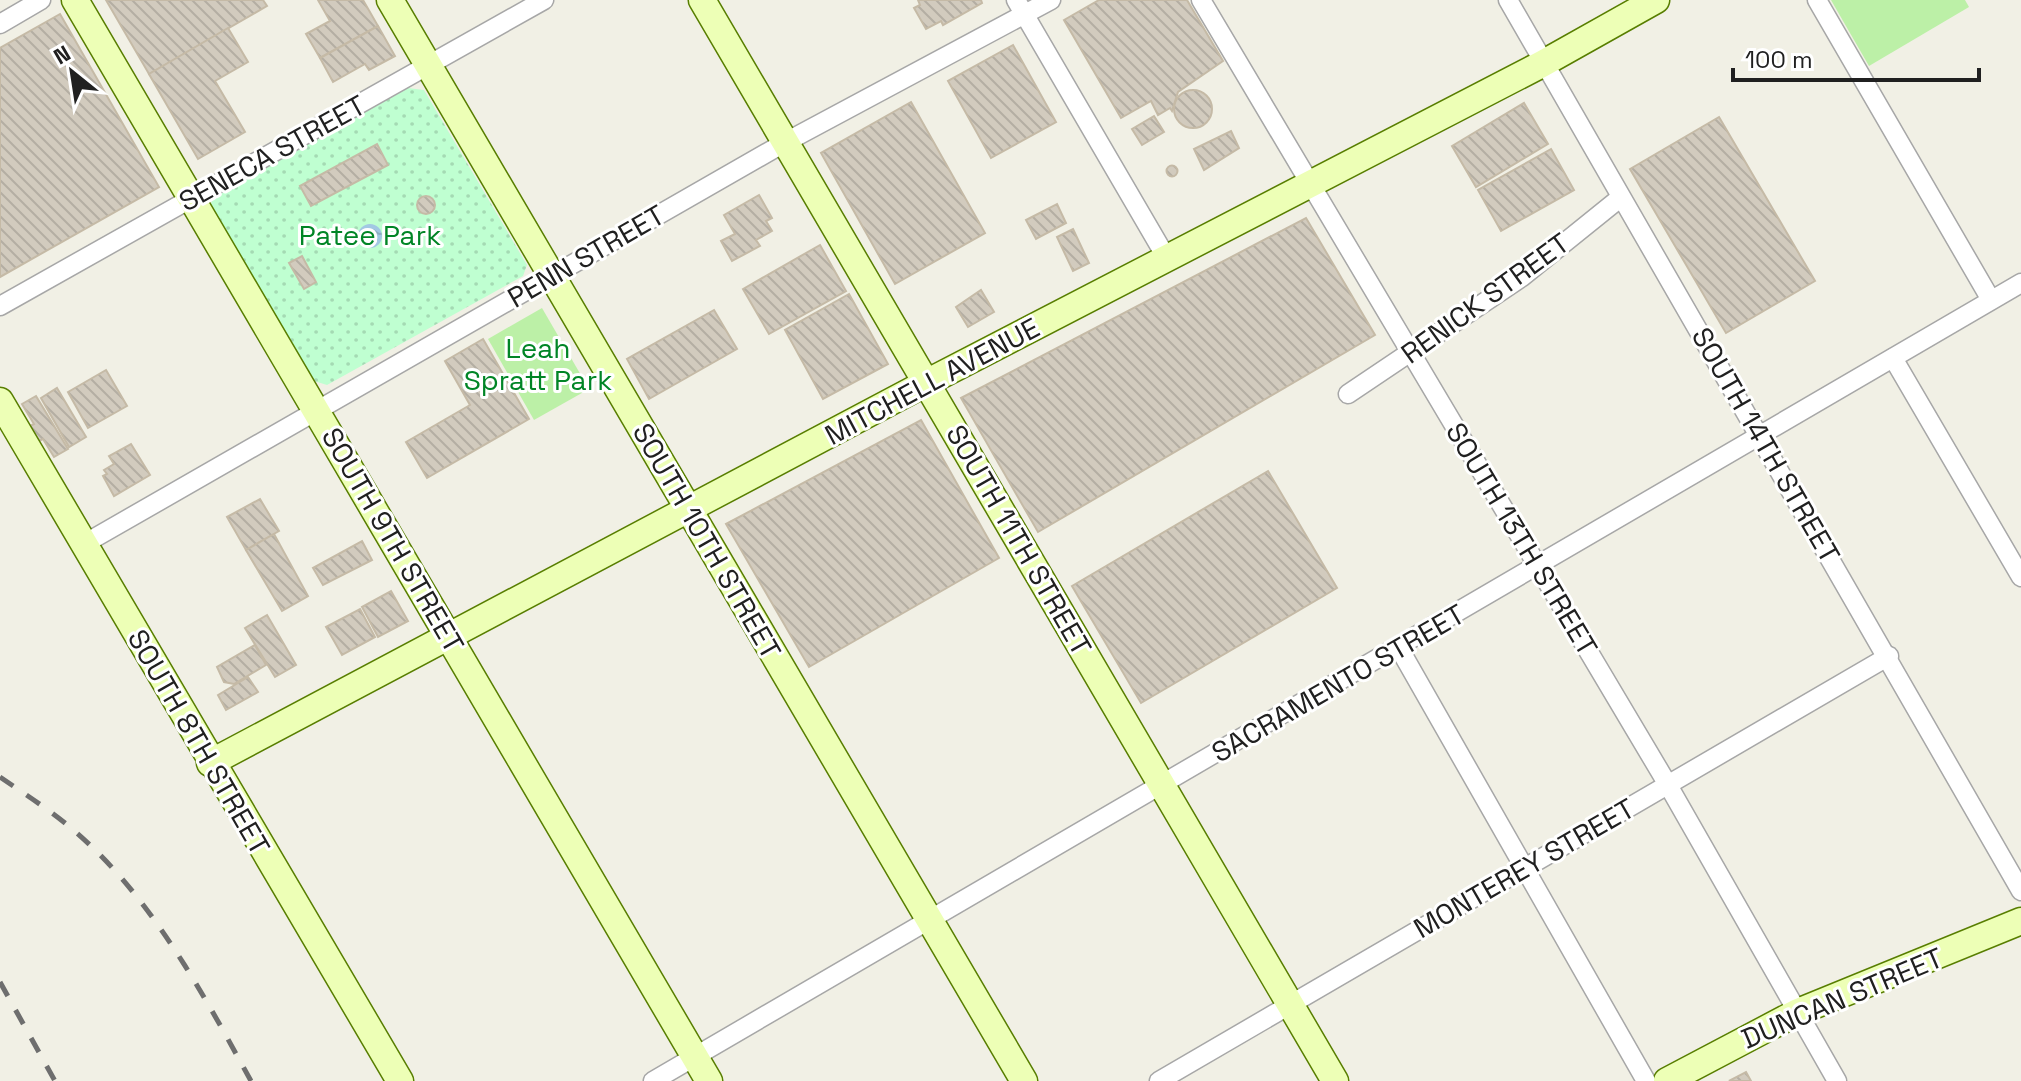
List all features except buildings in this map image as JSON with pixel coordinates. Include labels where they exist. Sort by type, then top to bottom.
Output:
[{"type":"main road","name":"SOUTH 9TH STREET","points":[[75,0],[709,1081]]},
{"type":"main road","name":"SOUTH 10TH STREET","points":[[390,0],[1024,1081]]},
{"type":"main road","name":"SOUTH 11TH STREET","points":[[702,0],[1335,1081]]},
{"type":"main road","name":"MITCHELL AVENUE","points":[[210,763],[1166,257],[1542,64],[1656,0]]},
{"type":"main road","name":"SOUTH 8TH STREET","points":[[0,401],[210,763],[400,1081]]},
{"type":"main road","name":"DUNCAN STREET","points":[[1667,1081],[1798,1012],[2021,921]]},
{"type":"street","points":[[0,24],[41,0]]},
{"type":"street","name":"SENECA STREET","points":[[0,306],[544,0]]},
{"type":"street","name":"PENN STREET","points":[[84,544],[1020,8],[1051,0]]},
{"type":"street","name":"SOUTH 13TH STREET","points":[[1201,0],[1668,785],[1837,1081]]},
{"type":"street","name":"SOUTH 14TH STREET","points":[[1508,0],[1620,198],[1762,435],[2021,891]]},
{"type":"street","points":[[1817,0],[1991,300]]},
{"type":"street","points":[[1020,8],[1166,257]]},
{"type":"street","name":"RENICK STREET","points":[[1348,394],[1522,277],[1620,198]]},
{"type":"street","name":"SACRAMENTO STREET","points":[[653,1081],[2021,283]]},
{"type":"street","points":[[1893,358],[2021,577]]},
{"type":"street","points":[[1399,648],[1646,1081]]},
{"type":"street","name":"MONTEREY STREET","points":[[1159,1081],[1889,656]]},
{"type":"green space","points":[[1831,0],[1965,0],[1969,7],[1869,66]]},
{"type":"green space","name":"Patee Park","points":[[408,88],[424,90],[527,265],[523,276],[327,385],[314,381],[211,205],[212,198]]},
{"type":"green space","name":"Leah Spratt Park","points":[[542,308],[589,389],[534,420],[488,339]]},
{"type":"water","points":[[370,224],[379,227],[382,236],[379,245],[370,248],[361,245],[358,236],[361,227]]},
{"type":"railway","points":[[0,777],[65,823],[122,878],[192,977],[251,1081]]},
{"type":"railway","points":[[0,982],[55,1081]]}]
